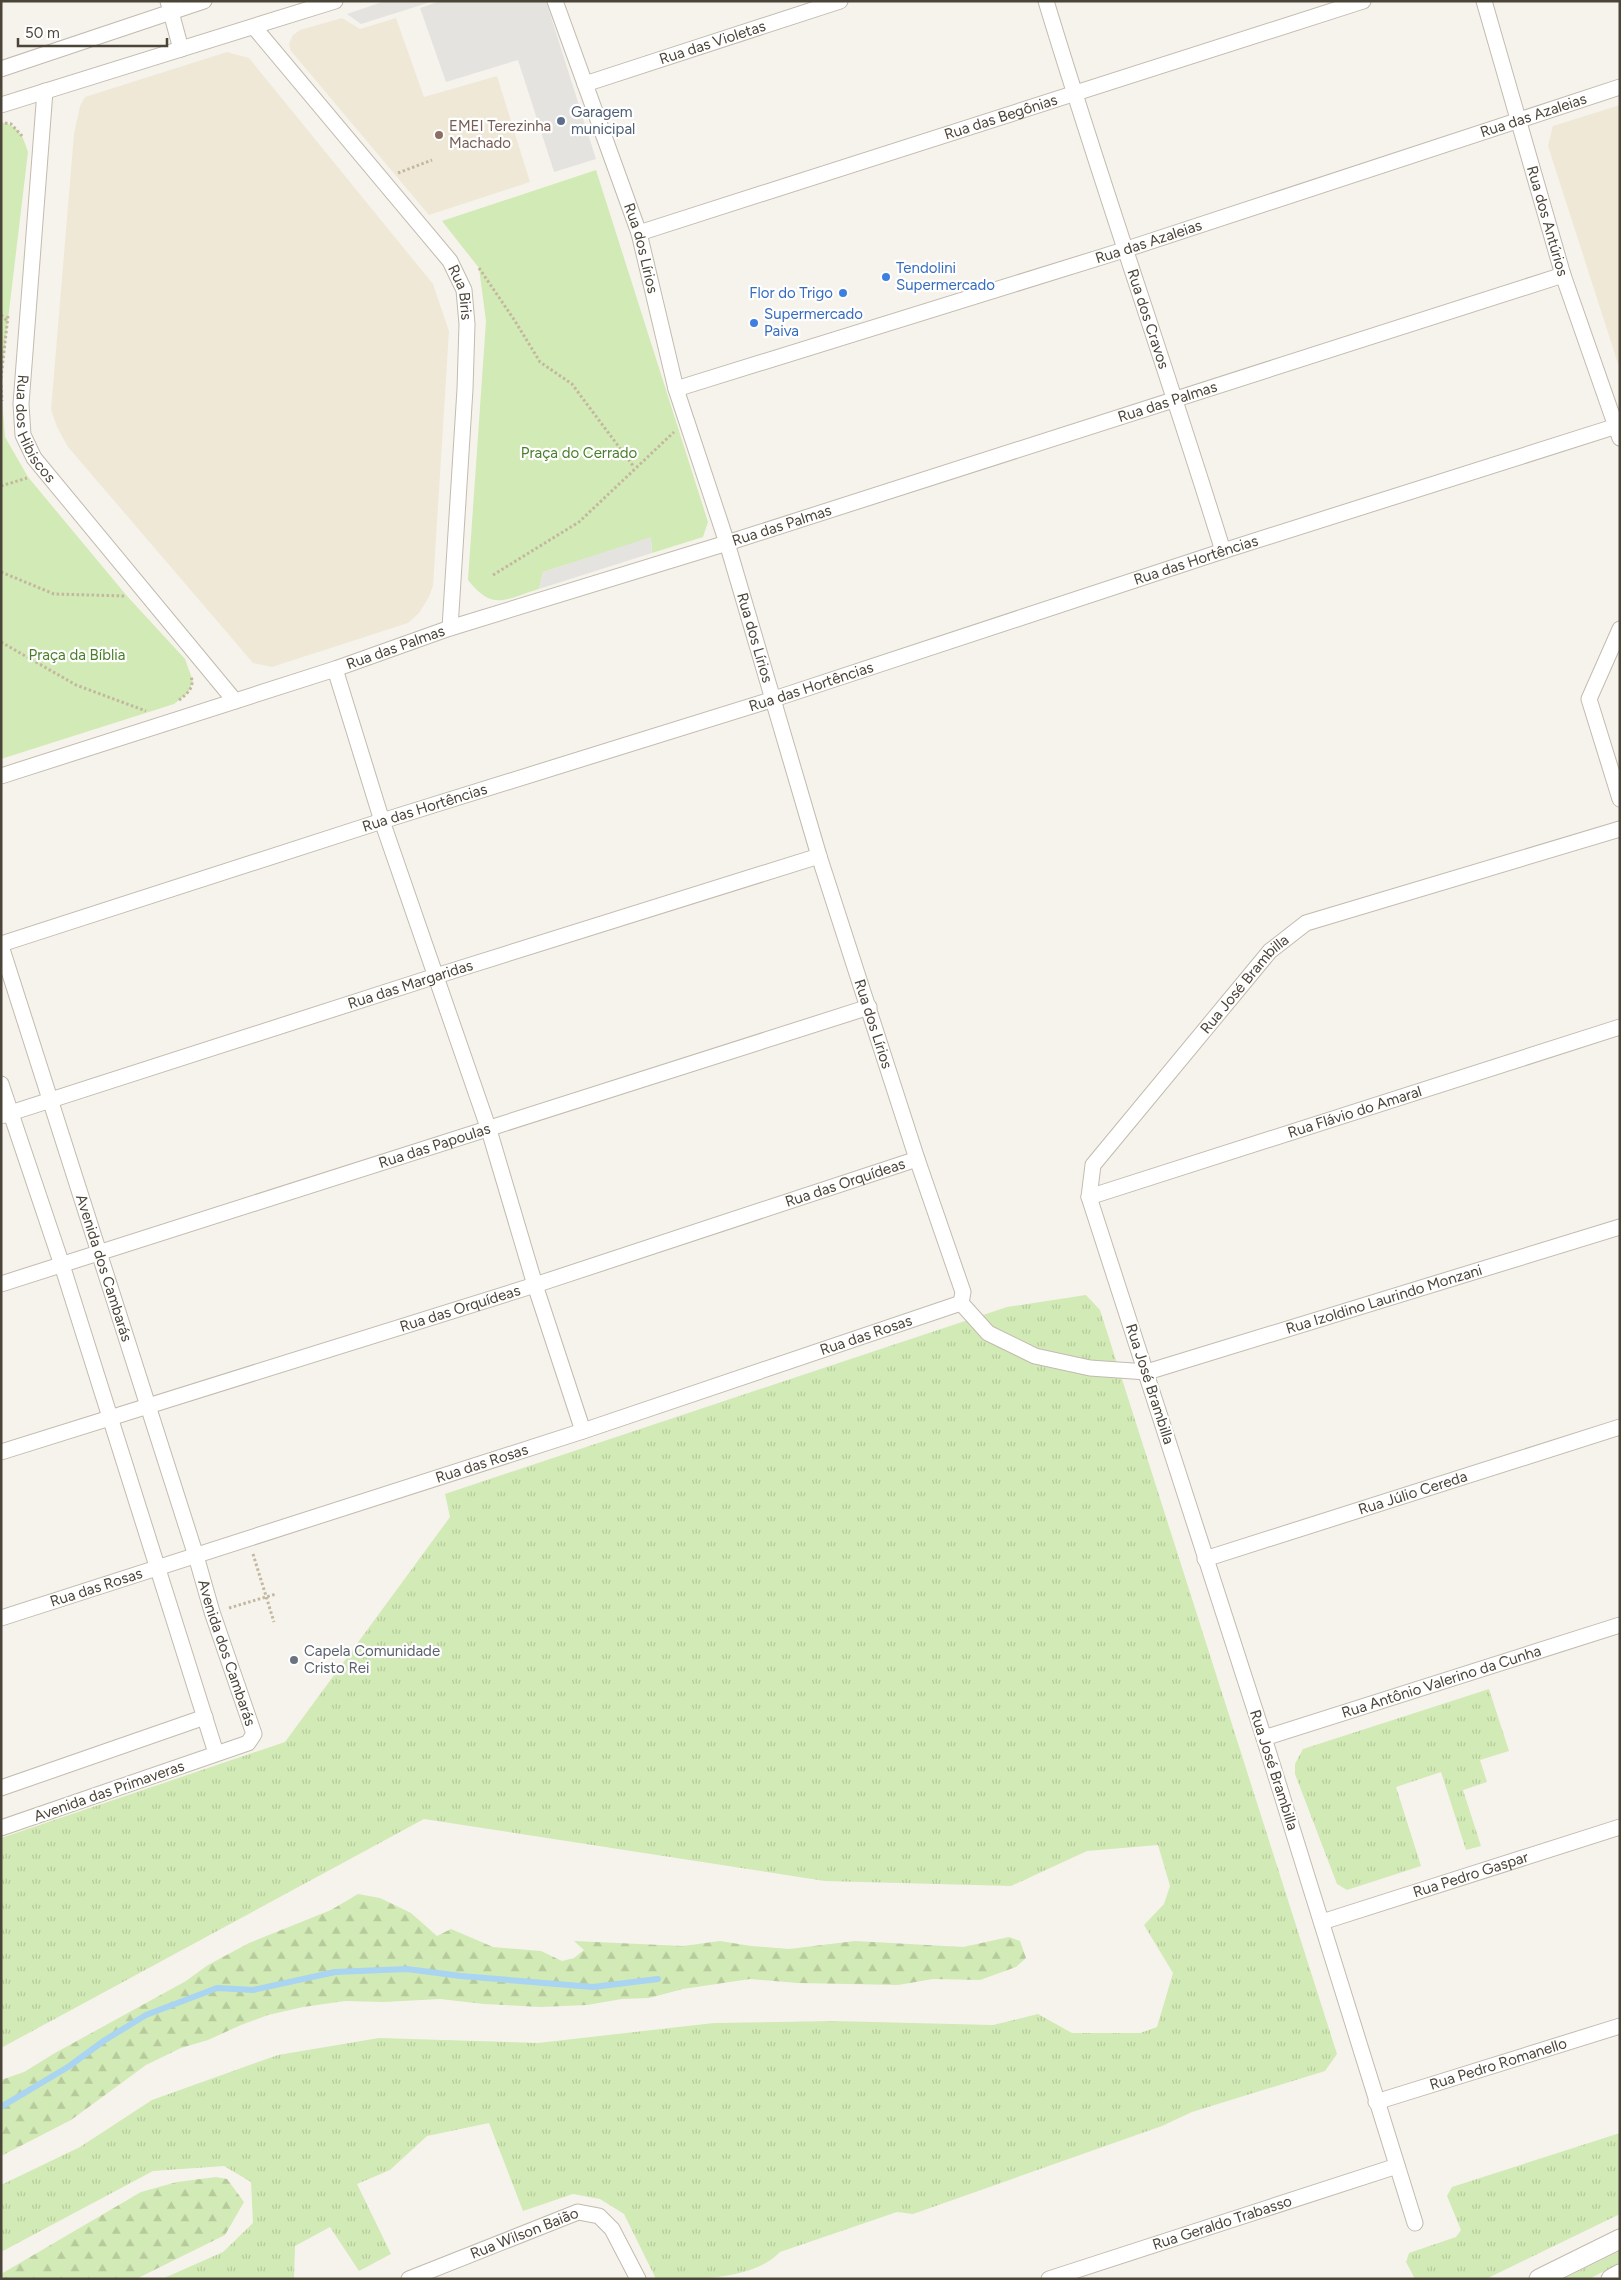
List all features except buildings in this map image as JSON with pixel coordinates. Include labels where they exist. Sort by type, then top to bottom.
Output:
[{"type":"street","points":[[1,69],[170,6],[204,1]]},
{"type":"street","points":[[1,105],[335,1]]},
{"type":"street","name":"Rua dos Lírios","points":[[555,1],[639,232],[676,389],[727,543],[819,856],[917,1159],[963,1292],[961,1303]]},
{"type":"street","name":"Rua das Violetas","points":[[585,84],[840,1]]},
{"type":"street","name":"Rua dos Cravos","points":[[1046,1],[1124,250],[1176,400],[1223,551]]},
{"type":"street","name":"Rua das Begônias","points":[[639,232],[1363,1]]},
{"type":"street","name":"Rua dos Antúrios","points":[[1484,1],[1563,275],[1619,430]]},
{"type":"street","points":[[170,6],[181,49]]},
{"type":"street","name":"Rua Biris","points":[[254,27],[450,261],[464,290],[467,324],[465,389],[450,628]]},
{"type":"street","name":"Rua das Azaleias","points":[[676,389],[1124,250],[1620,87]]},
{"type":"street","name":"Rua dos Hibiscos","points":[[45,91],[21,404],[23,435],[34,458],[235,701]]},
{"type":"street","name":"Rua das Palmas","points":[[1,776],[335,669],[450,628],[727,543],[1563,275]]},
{"type":"street","name":"Rua das Hortências","points":[[1,945],[382,821],[774,699],[1223,551],[1619,430]]},
{"type":"street","points":[[1620,629],[1589,699],[1620,799]]},
{"type":"street","points":[[335,669],[382,821],[489,1130],[535,1285],[583,1432]]},
{"type":"street","name":"Rua José Brambilla","points":[[1415,2224],[1264,1738],[1089,1197],[1093,1165],[1270,951],[1306,923],[1620,829]]},
{"type":"street","name":"Rua das Margaridas","points":[[6,1115],[436,976],[819,856]]},
{"type":"street","name":"Avenida dos Cambarás","points":[[1,945],[196,1556],[212,1612],[254,1734],[248,1743],[216,1753]]},
{"type":"street","name":"Rua das Papoulas","points":[[1,1284],[489,1130],[869,1007]]},
{"type":"street","name":"Rua Flávio do Amaral","points":[[1089,1197],[1620,1027]]},
{"type":"street","points":[[1,1084],[6,1115],[62,1265],[216,1753]]},
{"type":"street","name":"Rua das Orquídeas","points":[[1,1452],[535,1285],[917,1159]]},
{"type":"street","name":"Rua Izoldino Laurindo Monzani","points":[[1147,1372],[1620,1227]]},
{"type":"street","points":[[961,1303],[988,1333],[1035,1356],[1090,1368],[1147,1372]]},
{"type":"street","name":"Rua das Rosas","points":[[1,1618],[583,1432],[961,1303]]},
{"type":"street","name":"Rua Júlio Cereda","points":[[1205,1559],[1620,1427]]},
{"type":"street","name":"Rua Antônio Valerino da Cunha","points":[[1264,1738],[1620,1625]]},
{"type":"street","points":[[1,1788],[205,1717]]},
{"type":"street","name":"Avenida das Primaveras","points":[[1,1828],[216,1753]]},
{"type":"street","name":"Rua Pedro Gaspar","points":[[1322,1922],[1620,1826]]},
{"type":"street","name":"Rua Pedro Romanello","points":[[1376,2102],[1620,2026]]},
{"type":"street","name":"Rua Geraldo Trabasso","points":[[1049,2279],[1396,2166]]},
{"type":"street","name":"Rua Wilson Baião","points":[[409,2279],[578,2212],[599,2216],[612,2229],[638,2279]]},
{"type":"street","points":[[1539,2279],[1620,2238]]},
{"type":"street","points":[[1611,2279],[1620,2274]]},
{"type":"path","points":[[395,174],[432,160]]},
{"type":"path","points":[[479,268],[540,362],[572,384],[634,467]]},
{"type":"path","points":[[1,315],[8,321]]},
{"type":"path","points":[[1,385],[2,402]]},
{"type":"path","points":[[493,575],[579,522],[634,467],[678,428]]},
{"type":"path","points":[[24,471],[34,485]]},
{"type":"path","points":[[1,486],[28,477]]},
{"type":"path","points":[[1,572],[54,594],[127,596]]},
{"type":"path","points":[[120,588],[133,603]]},
{"type":"path","points":[[1,642],[76,685],[149,712],[140,715]]},
{"type":"path","points":[[174,704],[188,693],[193,681],[190,674]]},
{"type":"path","points":[[248,1539],[274,1622]]},
{"type":"path","points":[[212,1612],[276,1594]]},
{"type":"shaded area","points":[[385,1],[434,1],[361,24],[347,14]]},
{"type":"shaded area","name":"Garagem municipal","points":[[440,1],[546,1],[596,159],[554,172],[518,60],[446,82],[420,8]]},
{"type":"shaded area","name":"EMEI Terezinha Machado","points":[[342,18],[360,29],[396,18],[424,97],[497,76],[530,182],[429,215],[291,51],[289,44],[293,35],[300,30]]},
{"type":"shaded area","points":[[227,52],[249,58],[433,284],[449,331],[433,586],[429,597],[419,613],[408,623],[272,667],[253,663],[68,447],[57,427],[51,410],[74,134],[80,106],[85,97]]},
{"type":"shaded area","points":[[1620,105],[1620,370],[1548,146],[1553,126]]},
{"type":"shaded area","points":[[651,537],[652,553],[539,589],[543,572]]},
{"type":"green space","points":[[1,122],[12,126],[19,132],[28,152],[1,378]]},
{"type":"green space","name":"Praça do Cerrado","points":[[596,170],[708,522],[703,537],[652,553],[651,538],[543,572],[539,589],[508,599],[492,600],[477,590],[468,580],[486,321],[479,268],[442,221]]},
{"type":"green space","name":"Praça da Bíblia","points":[[1,385],[5,437],[28,477],[127,596],[185,659],[193,681],[188,693],[174,704],[1,759]]},
{"type":"green space","points":[[1086,1295],[1100,1310],[1337,2054],[1325,2071],[1192,2112],[1162,2126],[913,2214],[897,2212],[780,2252],[769,2261],[755,2268],[723,2276],[656,2279],[624,2214],[600,2199],[573,2194],[523,2211],[489,2123],[427,2136],[390,2170],[357,2184],[391,2254],[359,2271],[330,2227],[295,2246],[294,2279],[162,2279],[223,2252],[253,2223],[251,2182],[224,2166],[153,2171],[1,2252],[1,2185],[80,2147],[152,2100],[278,2055],[379,2038],[538,2043],[714,2023],[833,2021],[993,2025],[1038,2014],[1072,2033],[1140,2033],[1157,2027],[1173,1973],[1144,1925],[1164,1904],[1170,1886],[1158,1845],[1087,1851],[1011,1886],[825,1881],[424,1819],[1,2048],[1,1838],[285,1742],[450,1517],[445,1494],[1007,1307]]},
{"type":"green space","points":[[1489,1689],[1509,1751],[1480,1760],[1487,1782],[1463,1790],[1481,1846],[1466,1850],[1441,1772],[1396,1787],[1421,1866],[1347,1890],[1337,1884],[1295,1774],[1295,1764],[1303,1749]]},
{"type":"green space","points":[[358,1894],[380,1898],[411,1913],[437,1936],[451,1929],[493,1947],[541,1951],[562,1961],[574,1958],[584,1950],[574,1941],[683,1946],[720,1941],[789,1949],[855,1941],[963,1947],[1009,1937],[1020,1941],[1026,1958],[1016,1967],[980,1980],[933,1979],[898,1985],[798,1983],[750,1979],[683,1989],[649,1998],[622,1999],[587,2005],[541,2007],[484,2004],[440,1999],[383,2002],[345,2001],[303,2007],[268,2015],[208,2040],[181,2048],[146,2065],[71,2120],[1,2156],[1,2080],[24,2072],[186,1981],[208,1965],[249,1943],[331,1910]]},
{"type":"green space","points":[[1620,2133],[1620,2214],[1486,2279],[1415,2279],[1406,2262],[1409,2253],[1456,2237],[1461,2230],[1447,2196],[1452,2187]]},
{"type":"green space","points":[[216,2177],[227,2179],[244,2202],[225,2235],[136,2279],[1,2279],[1,2274],[141,2192],[177,2182]]},
{"type":"green space","points":[[1620,2251],[1620,2263],[1589,2279],[1563,2279]]},
{"type":"waterway","points":[[1,2107],[68,2067],[105,2040],[146,2015],[217,1988],[253,1990],[335,1972],[407,1969],[461,1976],[593,1987],[658,1979]]},
{"type":"place","name":"Garagem municipal","points":[[561,121]]},
{"type":"place","name":"EMEI Terezinha Machado","points":[[439,135]]},
{"type":"place","name":"Tendolini Supermercado","points":[[886,277]]},
{"type":"place","name":"Flor do Trigo","points":[[843,293]]},
{"type":"place","name":"Supermercado Paiva","points":[[754,323]]},
{"type":"place","name":"Capela Comunidade Cristo Rei","points":[[294,1660]]}]
